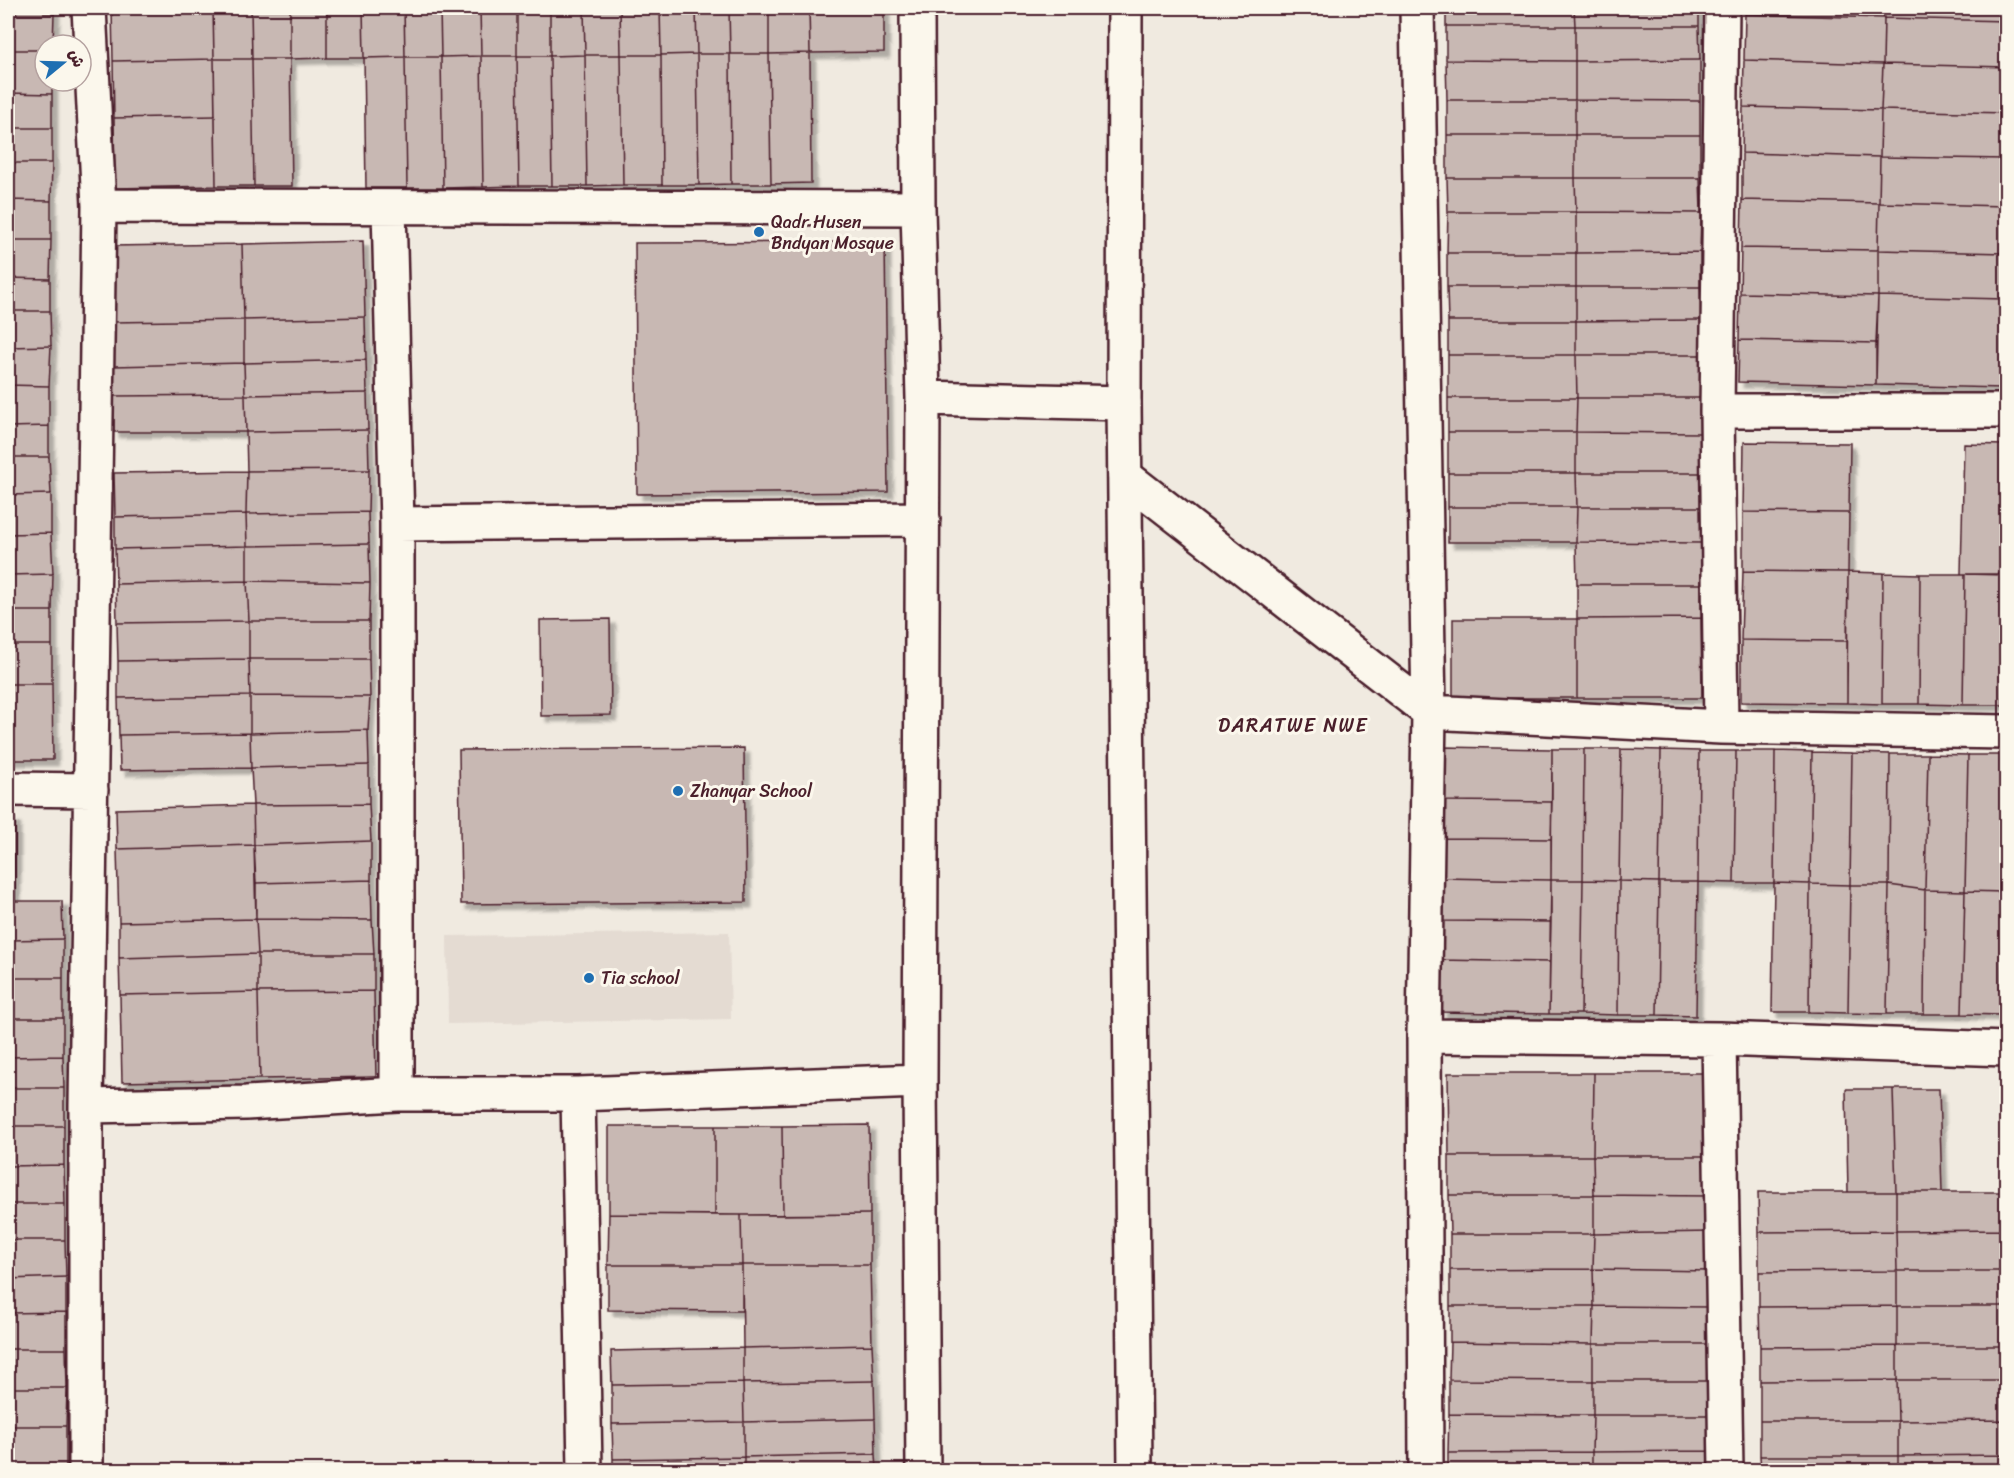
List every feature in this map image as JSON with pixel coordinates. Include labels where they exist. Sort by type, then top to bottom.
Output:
[{"type":"street","points":[[86,1470],[87,1106],[99,206],[90,8]]},
{"type":"street","points":[[917,8],[918,208],[923,398],[920,1081],[922,1470]]},
{"type":"street","points":[[1125,8],[1124,403],[1135,1470]]},
{"type":"street","points":[[1417,8],[1429,712],[1424,1036],[1426,1470]]},
{"type":"street","points":[[1721,727],[1717,411],[1722,8]]},
{"type":"street","points":[[99,206],[918,208]]},
{"type":"street","points":[[389,208],[397,524],[397,1094]]},
{"type":"street","points":[[923,398],[1124,403]]},
{"type":"street","points":[[1717,411],[2007,411]]},
{"type":"street","points":[[1125,476],[1429,712],[1721,727],[2007,732]]},
{"type":"street","points":[[397,524],[922,519]]},
{"type":"street","points":[[8,789],[91,790]]},
{"type":"street","points":[[1424,1036],[1719,1039],[2007,1050]]},
{"type":"street","points":[[1719,1039],[1726,1470]]},
{"type":"street","points":[[87,1106],[246,1102],[397,1094],[578,1094],[920,1081]]},
{"type":"street","points":[[578,1094],[585,1470]]},
{"type":"shaded area","name":"Tia school","points":[[729,932],[731,1019],[448,1024],[447,936]]},
{"type":"building","points":[[8,8],[54,8],[54,14],[8,14]]},
{"type":"building","points":[[112,8],[213,8],[214,59],[113,61]]},
{"type":"building","points":[[213,8],[251,8],[252,59],[214,59]]},
{"type":"building","points":[[251,8],[290,8],[290,59],[252,59]]},
{"type":"building","points":[[290,8],[327,8],[327,58],[290,59]]},
{"type":"building","points":[[327,8],[363,8],[364,58],[327,58]]},
{"type":"building","points":[[363,8],[404,8],[405,57],[364,58]]},
{"type":"building","points":[[404,8],[440,8],[441,57],[405,57]]},
{"type":"building","points":[[440,8],[480,8],[481,56],[441,57]]},
{"type":"building","points":[[480,8],[517,8],[517,56],[481,56]]},
{"type":"building","points":[[517,8],[550,8],[550,56],[517,56]]},
{"type":"building","points":[[550,8],[584,8],[585,55],[550,56]]},
{"type":"building","points":[[584,8],[620,8],[621,55],[585,55]]},
{"type":"building","points":[[620,8],[660,8],[661,55],[621,55]]},
{"type":"building","points":[[660,8],[696,8],[697,54],[661,55]]},
{"type":"building","points":[[696,8],[729,8],[730,54],[697,54]]},
{"type":"building","points":[[729,8],[769,8],[769,54],[730,54]]},
{"type":"building","points":[[769,8],[809,8],[810,53],[769,54]]},
{"type":"building","points":[[809,8],[884,8],[884,52],[810,53]]},
{"type":"building","points":[[1446,8],[1574,8],[1575,26],[1446,26]]},
{"type":"building","points":[[1574,8],[1699,8],[1699,26],[1575,26]]},
{"type":"building","points":[[1745,8],[1883,8],[1884,18],[1745,14]]},
{"type":"building","points":[[1883,8],[2006,8],[2006,21],[1884,18]]},
{"type":"building","points":[[8,14],[54,14],[53,33],[33,33],[33,50],[8,50]]},
{"type":"building","points":[[1745,14],[1884,18],[1883,64],[1744,60]]},
{"type":"building","points":[[1884,18],[2006,21],[2006,67],[1883,64]]},
{"type":"building","points":[[1446,26],[1575,26],[1575,61],[1446,60]]},
{"type":"building","points":[[1575,26],[1699,26],[1700,60],[1575,61]]},
{"type":"building","points":[[8,50],[33,50],[33,93],[52,94],[8,93]]},
{"type":"building","points":[[810,53],[811,183],[771,184],[769,54]]},
{"type":"building","points":[[697,54],[730,54],[731,184],[699,185]]},
{"type":"building","points":[[697,54],[699,185],[662,185],[661,55]]},
{"type":"building","points":[[730,54],[769,54],[771,184],[731,184]]},
{"type":"building","points":[[585,55],[587,186],[552,186],[550,56]]},
{"type":"building","points":[[585,55],[621,55],[623,185],[587,186]]},
{"type":"building","points":[[621,55],[661,55],[662,185],[623,185]]},
{"type":"building","points":[[481,56],[483,187],[443,188],[441,57]]},
{"type":"building","points":[[481,56],[517,56],[519,186],[483,187]]},
{"type":"building","points":[[517,56],[550,56],[552,186],[519,186]]},
{"type":"building","points":[[405,57],[407,188],[366,188],[364,58]]},
{"type":"building","points":[[405,57],[441,57],[443,188],[407,188]]},
{"type":"building","points":[[214,59],[215,116],[114,118],[113,61]]},
{"type":"building","points":[[214,59],[252,59],[254,186],[216,186]]},
{"type":"building","points":[[252,59],[290,59],[292,186],[254,186]]},
{"type":"building","points":[[1446,60],[1575,61],[1575,100],[1447,100]]},
{"type":"building","points":[[1700,60],[1700,101],[1575,100],[1575,61]]},
{"type":"building","points":[[1744,60],[1883,64],[1881,110],[1743,107]]},
{"type":"building","points":[[1883,64],[2006,67],[2006,113],[1881,110]]},
{"type":"building","points":[[8,93],[52,94],[52,128],[8,128]]},
{"type":"building","points":[[1447,100],[1575,100],[1575,135],[1447,135]]},
{"type":"building","points":[[1575,100],[1700,101],[1700,135],[1575,135]]},
{"type":"building","points":[[1743,107],[1881,110],[1880,157],[1742,153]]},
{"type":"building","points":[[1881,110],[2006,113],[2006,159],[1880,157]]},
{"type":"building","points":[[215,116],[216,186],[115,188],[114,118]]},
{"type":"building","points":[[8,128],[52,128],[52,163],[8,163]]},
{"type":"building","points":[[1447,135],[1575,135],[1575,178],[1447,178]]},
{"type":"building","points":[[1575,135],[1700,135],[1700,178],[1575,178]]},
{"type":"building","points":[[1742,153],[1880,157],[1879,203],[1742,200]]},
{"type":"building","points":[[1880,157],[2006,159],[2005,206],[1879,203]]},
{"type":"building","points":[[8,163],[52,163],[51,201],[8,200]]},
{"type":"building","points":[[1447,178],[1575,178],[1576,212],[1448,212]]},
{"type":"building","points":[[1575,178],[1700,178],[1701,213],[1576,212]]},
{"type":"building","points":[[8,200],[51,201],[51,240],[8,240]]},
{"type":"building","points":[[1742,200],[1879,203],[1878,250],[1741,248]]},
{"type":"building","points":[[1879,203],[2005,206],[2005,253],[1878,250]]},
{"type":"building","points":[[1448,212],[1576,212],[1576,253],[1447,253]]},
{"type":"building","points":[[1576,212],[1701,213],[1700,252],[1576,253]]},
{"type":"building","points":[[8,240],[51,240],[50,279],[8,278]]},
{"type":"building","points":[[363,241],[365,317],[244,320],[242,244]]},
{"type":"building","points":[[885,242],[888,492],[637,494],[635,243]]},
{"type":"building","points":[[242,244],[244,320],[113,322],[111,246]]},
{"type":"building","points":[[1741,248],[1878,250],[1878,296],[1740,293]]},
{"type":"building","points":[[1878,250],[2005,253],[2004,299],[1878,296]]},
{"type":"building","points":[[1700,252],[1700,287],[1576,287],[1576,253]]},
{"type":"building","points":[[1447,253],[1576,253],[1576,287],[1447,287]]},
{"type":"building","points":[[8,278],[50,279],[50,311],[8,311]]},
{"type":"building","points":[[1447,287],[1576,287],[1576,321],[1448,321]]},
{"type":"building","points":[[1576,287],[1700,287],[1701,320],[1576,321]]},
{"type":"building","points":[[1740,293],[1878,296],[1876,343],[1739,340]]},
{"type":"building","points":[[1878,296],[2004,299],[2003,388],[1876,385]]},
{"type":"building","points":[[8,311],[50,311],[51,346],[8,347]]},
{"type":"building","points":[[365,317],[366,360],[244,363],[244,320]]},
{"type":"building","points":[[244,320],[244,363],[114,366],[113,322]]},
{"type":"building","points":[[1701,320],[1701,355],[1576,355],[1576,321]]},
{"type":"building","points":[[1448,321],[1576,321],[1576,355],[1448,355]]},
{"type":"building","points":[[1739,340],[1876,343],[1876,385],[1738,382]]},
{"type":"building","points":[[51,346],[49,386],[8,385],[8,347]]},
{"type":"building","points":[[1448,355],[1576,355],[1577,398],[1448,398]]},
{"type":"building","points":[[1576,355],[1701,355],[1701,398],[1577,398]]},
{"type":"building","points":[[366,360],[367,393],[245,395],[244,363]]},
{"type":"building","points":[[244,363],[245,395],[113,396],[114,366]]},
{"type":"building","points":[[8,385],[49,386],[49,426],[8,427]]},
{"type":"building","points":[[367,393],[368,430],[246,432],[245,395]]},
{"type":"building","points":[[245,395],[246,432],[114,432],[113,396]]},
{"type":"building","points":[[1448,398],[1577,398],[1576,432],[1448,432]]},
{"type":"building","points":[[1577,398],[1701,398],[1701,433],[1576,432]]},
{"type":"building","points":[[49,426],[49,457],[8,457],[8,427]]},
{"type":"building","points":[[368,430],[369,470],[247,471],[246,432]]},
{"type":"building","points":[[1448,432],[1576,432],[1576,473],[1448,473]]},
{"type":"building","points":[[1576,432],[1701,433],[1701,473],[1576,473]]},
{"type":"building","points":[[1744,442],[1850,443],[1849,513],[1743,512]]},
{"type":"building","points":[[1964,444],[2004,445],[2001,574],[1961,574]]},
{"type":"building","points":[[2004,445],[2006,445],[2006,575],[2001,574]]},
{"type":"building","points":[[8,457],[49,457],[51,494],[8,495]]},
{"type":"building","points":[[369,470],[368,512],[246,514],[247,471]]},
{"type":"building","points":[[247,471],[246,514],[115,517],[114,473]]},
{"type":"building","points":[[1448,473],[1576,473],[1577,507],[1448,507]]},
{"type":"building","points":[[1576,473],[1701,473],[1701,507],[1577,507]]},
{"type":"building","points":[[51,494],[51,533],[8,534],[8,495]]},
{"type":"building","points":[[1448,507],[1577,507],[1576,542],[1448,542]]},
{"type":"building","points":[[1577,507],[1701,507],[1701,543],[1576,542]]},
{"type":"building","points":[[368,512],[369,544],[247,546],[246,514]]},
{"type":"building","points":[[1743,512],[1849,513],[1848,572],[1743,571]]},
{"type":"building","points":[[246,514],[247,546],[115,549],[115,517]]},
{"type":"building","points":[[51,533],[53,574],[8,575],[8,534]]},
{"type":"building","points":[[1576,542],[1701,543],[1701,584],[1577,584]]},
{"type":"building","points":[[369,544],[370,583],[247,581],[247,546]]},
{"type":"building","points":[[247,546],[247,581],[116,584],[115,549]]},
{"type":"building","points":[[1743,571],[1848,572],[1847,641],[1741,640]]},
{"type":"building","points":[[1848,572],[1883,573],[1882,704],[1847,703]]},
{"type":"building","points":[[1883,573],[1920,574],[1919,704],[1882,704]]},
{"type":"building","points":[[53,574],[52,611],[8,611],[8,575]]},
{"type":"building","points":[[1920,574],[1965,574],[1963,705],[1919,704]]},
{"type":"building","points":[[1965,574],[2005,575],[2003,705],[1963,705]]},
{"type":"building","points":[[2005,575],[2006,705],[2003,705]]},
{"type":"building","points":[[247,581],[249,621],[117,623],[116,584]]},
{"type":"building","points":[[247,581],[370,583],[369,621],[249,621]]},
{"type":"building","points":[[1577,584],[1701,584],[1701,618],[1577,619]]},
{"type":"building","points":[[8,611],[52,611],[52,645],[8,645]]},
{"type":"building","points":[[1701,618],[1702,698],[1577,698],[1577,619]]},
{"type":"building","points":[[610,619],[611,715],[541,716],[540,620]]},
{"type":"building","points":[[1453,619],[1577,619],[1577,698],[1453,698]]},
{"type":"building","points":[[249,621],[249,659],[118,661],[117,623]]},
{"type":"building","points":[[249,621],[369,621],[369,659],[249,659]]},
{"type":"building","points":[[1741,640],[1847,641],[1847,703],[1741,702]]},
{"type":"building","points":[[8,645],[52,645],[52,684],[8,684]]},
{"type":"building","points":[[249,659],[250,696],[118,698],[118,661]]},
{"type":"building","points":[[249,659],[369,659],[370,697],[250,696]]},
{"type":"building","points":[[8,684],[52,684],[53,760],[8,760]]},
{"type":"building","points":[[250,696],[250,733],[119,735],[118,698]]},
{"type":"building","points":[[250,696],[370,697],[368,730],[250,733]]},
{"type":"building","points":[[368,730],[369,765],[251,768],[250,733]]},
{"type":"building","points":[[250,733],[251,768],[120,770],[119,735]]},
{"type":"building","points":[[1443,747],[1552,749],[1552,802],[1442,801]]},
{"type":"building","points":[[744,748],[746,902],[461,904],[459,750]]},
{"type":"building","points":[[1552,749],[1584,749],[1583,880],[1551,880]]},
{"type":"building","points":[[1584,749],[1621,749],[1619,881],[1583,880]]},
{"type":"building","points":[[1621,749],[1661,750],[1659,882],[1619,881]]},
{"type":"building","points":[[1661,750],[1699,751],[1698,882],[1659,882]]},
{"type":"building","points":[[1699,751],[1736,751],[1734,883],[1698,882]]},
{"type":"building","points":[[1736,751],[1775,751],[1774,883],[1734,883]]},
{"type":"building","points":[[1775,751],[1812,752],[1810,884],[1774,883]]},
{"type":"building","points":[[1812,752],[1852,753],[1850,885],[1810,884]]},
{"type":"building","points":[[1852,753],[1890,754],[1889,885],[1850,885]]},
{"type":"building","points":[[1890,754],[1928,754],[1925,890],[1889,885]]},
{"type":"building","points":[[1928,754],[1968,755],[1965,891],[1925,890]]},
{"type":"building","points":[[1968,755],[2006,755],[2004,892],[1965,891]]},
{"type":"building","points":[[369,765],[369,804],[253,805],[251,768]]},
{"type":"building","points":[[1442,801],[1552,802],[1551,839],[1442,838]]},
{"type":"building","points":[[369,804],[371,841],[254,845],[253,805]]},
{"type":"building","points":[[253,805],[254,845],[117,849],[116,809]]},
{"type":"building","points":[[8,818],[15,818],[15,901],[8,901]]},
{"type":"building","points":[[1442,838],[1551,839],[1551,880],[1442,878]]},
{"type":"building","points":[[371,841],[371,880],[256,883],[254,845]]},
{"type":"building","points":[[254,845],[256,919],[119,922],[117,849]]},
{"type":"building","points":[[1442,878],[1551,880],[1551,922],[1441,921]]},
{"type":"building","points":[[371,880],[372,920],[256,919],[256,883]]},
{"type":"building","points":[[1551,880],[1583,880],[1581,1014],[1549,1014]]},
{"type":"building","points":[[1583,880],[1619,881],[1618,1015],[1581,1014]]},
{"type":"building","points":[[1619,881],[1659,882],[1657,1015],[1618,1015]]},
{"type":"building","points":[[1659,882],[1698,882],[1696,1016],[1657,1015]]},
{"type":"building","points":[[1774,883],[1810,884],[1809,1012],[1772,1012]]},
{"type":"building","points":[[1810,884],[1850,885],[1848,1013],[1809,1012]]},
{"type":"building","points":[[1850,885],[1889,885],[1887,1014],[1848,1013]]},
{"type":"building","points":[[1889,885],[1925,890],[1924,1014],[1887,1014]]},
{"type":"building","points":[[1925,890],[1965,891],[1962,1014],[1924,1014]]},
{"type":"building","points":[[1965,891],[2004,892],[2001,1015],[1962,1014]]},
{"type":"building","points":[[2004,892],[2006,892],[2006,1015],[2001,1015]]},
{"type":"building","points":[[8,901],[62,901],[63,939],[8,940]]},
{"type":"building","points":[[256,919],[258,954],[119,958],[119,922]]},
{"type":"building","points":[[256,919],[372,920],[374,954],[258,954]]},
{"type":"building","points":[[1441,921],[1551,922],[1550,962],[1441,960]]},
{"type":"building","points":[[63,939],[63,978],[8,978],[8,940]]},
{"type":"building","points":[[258,954],[258,992],[120,995],[119,958]]},
{"type":"building","points":[[258,954],[374,954],[374,991],[258,992]]},
{"type":"building","points":[[1441,960],[1550,962],[1549,1014],[1441,1012]]},
{"type":"building","points":[[8,978],[63,978],[63,1018],[8,1018]]},
{"type":"building","points":[[374,991],[376,1077],[260,1079],[258,992]]},
{"type":"building","points":[[258,992],[260,1079],[122,1082],[120,995]]},
{"type":"building","points":[[8,1018],[63,1018],[63,1056],[8,1057]]},
{"type":"building","points":[[63,1056],[64,1088],[8,1088],[8,1057]]},
{"type":"building","points":[[1448,1073],[1594,1073],[1593,1156],[1449,1156]]},
{"type":"building","points":[[1594,1073],[1710,1073],[1710,1156],[1593,1156]]},
{"type":"building","points":[[8,1088],[64,1088],[64,1126],[8,1126]]},
{"type":"building","points":[[1846,1089],[1893,1089],[1896,1192],[1848,1192]]},
{"type":"building","points":[[1893,1089],[1939,1089],[1942,1192],[1896,1192]]},
{"type":"building","points":[[869,1125],[870,1214],[783,1215],[782,1126]]},
{"type":"building","points":[[8,1126],[64,1126],[64,1165],[8,1166]]},
{"type":"building","points":[[609,1126],[715,1126],[715,1215],[609,1214]]},
{"type":"building","points":[[715,1126],[782,1126],[783,1215],[715,1215]]},
{"type":"building","points":[[1449,1156],[1593,1156],[1594,1195],[1449,1195]]},
{"type":"building","points":[[1593,1156],[1710,1156],[1710,1196],[1594,1195]]},
{"type":"building","points":[[64,1165],[65,1204],[8,1204],[8,1166]]},
{"type":"building","points":[[1758,1192],[1896,1192],[1896,1231],[1759,1232]]},
{"type":"building","points":[[1896,1192],[2006,1192],[2006,1230],[1896,1231]]},
{"type":"building","points":[[1449,1195],[1594,1195],[1594,1234],[1450,1234]]},
{"type":"building","points":[[1594,1195],[1710,1196],[1710,1232],[1594,1234]]},
{"type":"building","points":[[8,1204],[65,1204],[65,1240],[8,1240]]},
{"type":"building","points":[[609,1214],[741,1215],[742,1265],[608,1265]]},
{"type":"building","points":[[870,1214],[870,1265],[742,1265],[741,1215]]},
{"type":"building","points":[[2006,1230],[2006,1271],[1897,1271],[1896,1231]]},
{"type":"building","points":[[1896,1231],[1897,1271],[1759,1272],[1759,1232]]},
{"type":"building","points":[[1710,1232],[1709,1271],[1593,1269],[1594,1234]]},
{"type":"building","points":[[1450,1234],[1594,1234],[1593,1269],[1450,1270]]},
{"type":"building","points":[[8,1240],[65,1240],[66,1277],[8,1279]]},
{"type":"building","points":[[608,1265],[742,1265],[742,1311],[608,1310]]},
{"type":"building","points":[[742,1265],[870,1265],[872,1345],[743,1348]]},
{"type":"building","points":[[1593,1269],[1594,1306],[1450,1306],[1450,1270]]},
{"type":"building","points":[[1593,1269],[1709,1271],[1709,1307],[1594,1306]]},
{"type":"building","points":[[1897,1271],[1897,1306],[1759,1307],[1759,1272]]},
{"type":"building","points":[[1897,1271],[2006,1271],[2006,1306],[1897,1306]]},
{"type":"building","points":[[66,1277],[66,1312],[8,1313],[8,1279]]},
{"type":"building","points":[[1450,1306],[1594,1306],[1593,1344],[1450,1342]]},
{"type":"building","points":[[1594,1306],[1709,1307],[1709,1344],[1593,1344]]},
{"type":"building","points":[[1897,1306],[1897,1346],[1760,1347],[1759,1307]]},
{"type":"building","points":[[1897,1306],[2006,1306],[2006,1346],[1897,1346]]},
{"type":"building","points":[[66,1312],[66,1349],[8,1349],[8,1313]]},
{"type":"building","points":[[1450,1342],[1593,1344],[1593,1381],[1449,1380]]},
{"type":"building","points":[[1593,1344],[1709,1344],[1710,1381],[1593,1381]]},
{"type":"building","points":[[872,1345],[874,1381],[743,1383],[743,1348]]},
{"type":"building","points":[[1897,1346],[1897,1380],[1760,1381],[1760,1347]]},
{"type":"building","points":[[1897,1346],[2006,1346],[2006,1380],[1897,1380]]},
{"type":"building","points":[[743,1348],[743,1383],[612,1385],[611,1351]]},
{"type":"building","points":[[8,1349],[66,1349],[67,1388],[8,1388]]},
{"type":"building","points":[[1449,1380],[1593,1381],[1593,1415],[1449,1414]]},
{"type":"building","points":[[1897,1380],[1898,1421],[1760,1421],[1760,1381]]},
{"type":"building","points":[[1897,1380],[2006,1380],[2006,1420],[1898,1421]]},
{"type":"building","points":[[874,1381],[875,1419],[744,1422],[743,1383]]},
{"type":"building","points":[[1593,1381],[1710,1381],[1710,1415],[1593,1415]]},
{"type":"building","points":[[743,1383],[744,1422],[612,1424],[612,1385]]},
{"type":"building","points":[[8,1388],[67,1388],[66,1426],[8,1426]]},
{"type":"building","points":[[1449,1414],[1593,1415],[1592,1452],[1448,1453]]},
{"type":"building","points":[[1593,1415],[1710,1415],[1710,1451],[1592,1452]]},
{"type":"building","points":[[875,1419],[876,1454],[744,1457],[744,1422]]},
{"type":"building","points":[[2006,1420],[2006,1455],[1898,1456],[1898,1421]]},
{"type":"building","points":[[1760,1421],[1898,1421],[1898,1456],[1760,1456]]},
{"type":"building","points":[[744,1422],[744,1457],[613,1459],[612,1424]]},
{"type":"building","points":[[8,1426],[66,1426],[66,1470],[8,1470]]},
{"type":"building","points":[[1710,1451],[1710,1470],[1592,1470],[1592,1452]]},
{"type":"building","points":[[1592,1452],[1592,1470],[1448,1470],[1448,1453]]},
{"type":"building","points":[[876,1454],[877,1470],[744,1470],[744,1457]]},
{"type":"building","points":[[2006,1455],[2006,1470],[1898,1470],[1898,1456]]},
{"type":"building","points":[[1760,1456],[1898,1456],[1898,1470],[1761,1470]]},
{"type":"building","points":[[744,1457],[744,1470],[613,1470],[613,1459]]},
{"type":"place","name":"Qadr Husen Bndyan Mosque","points":[[759,232]]},
{"type":"place","name":"Zhanyar School","points":[[678,791]]},
{"type":"place","name":"Tia school","points":[[589,978]]},
{"type":"district","name":"DARATWE NWE","points":[[1293,725]]}]
